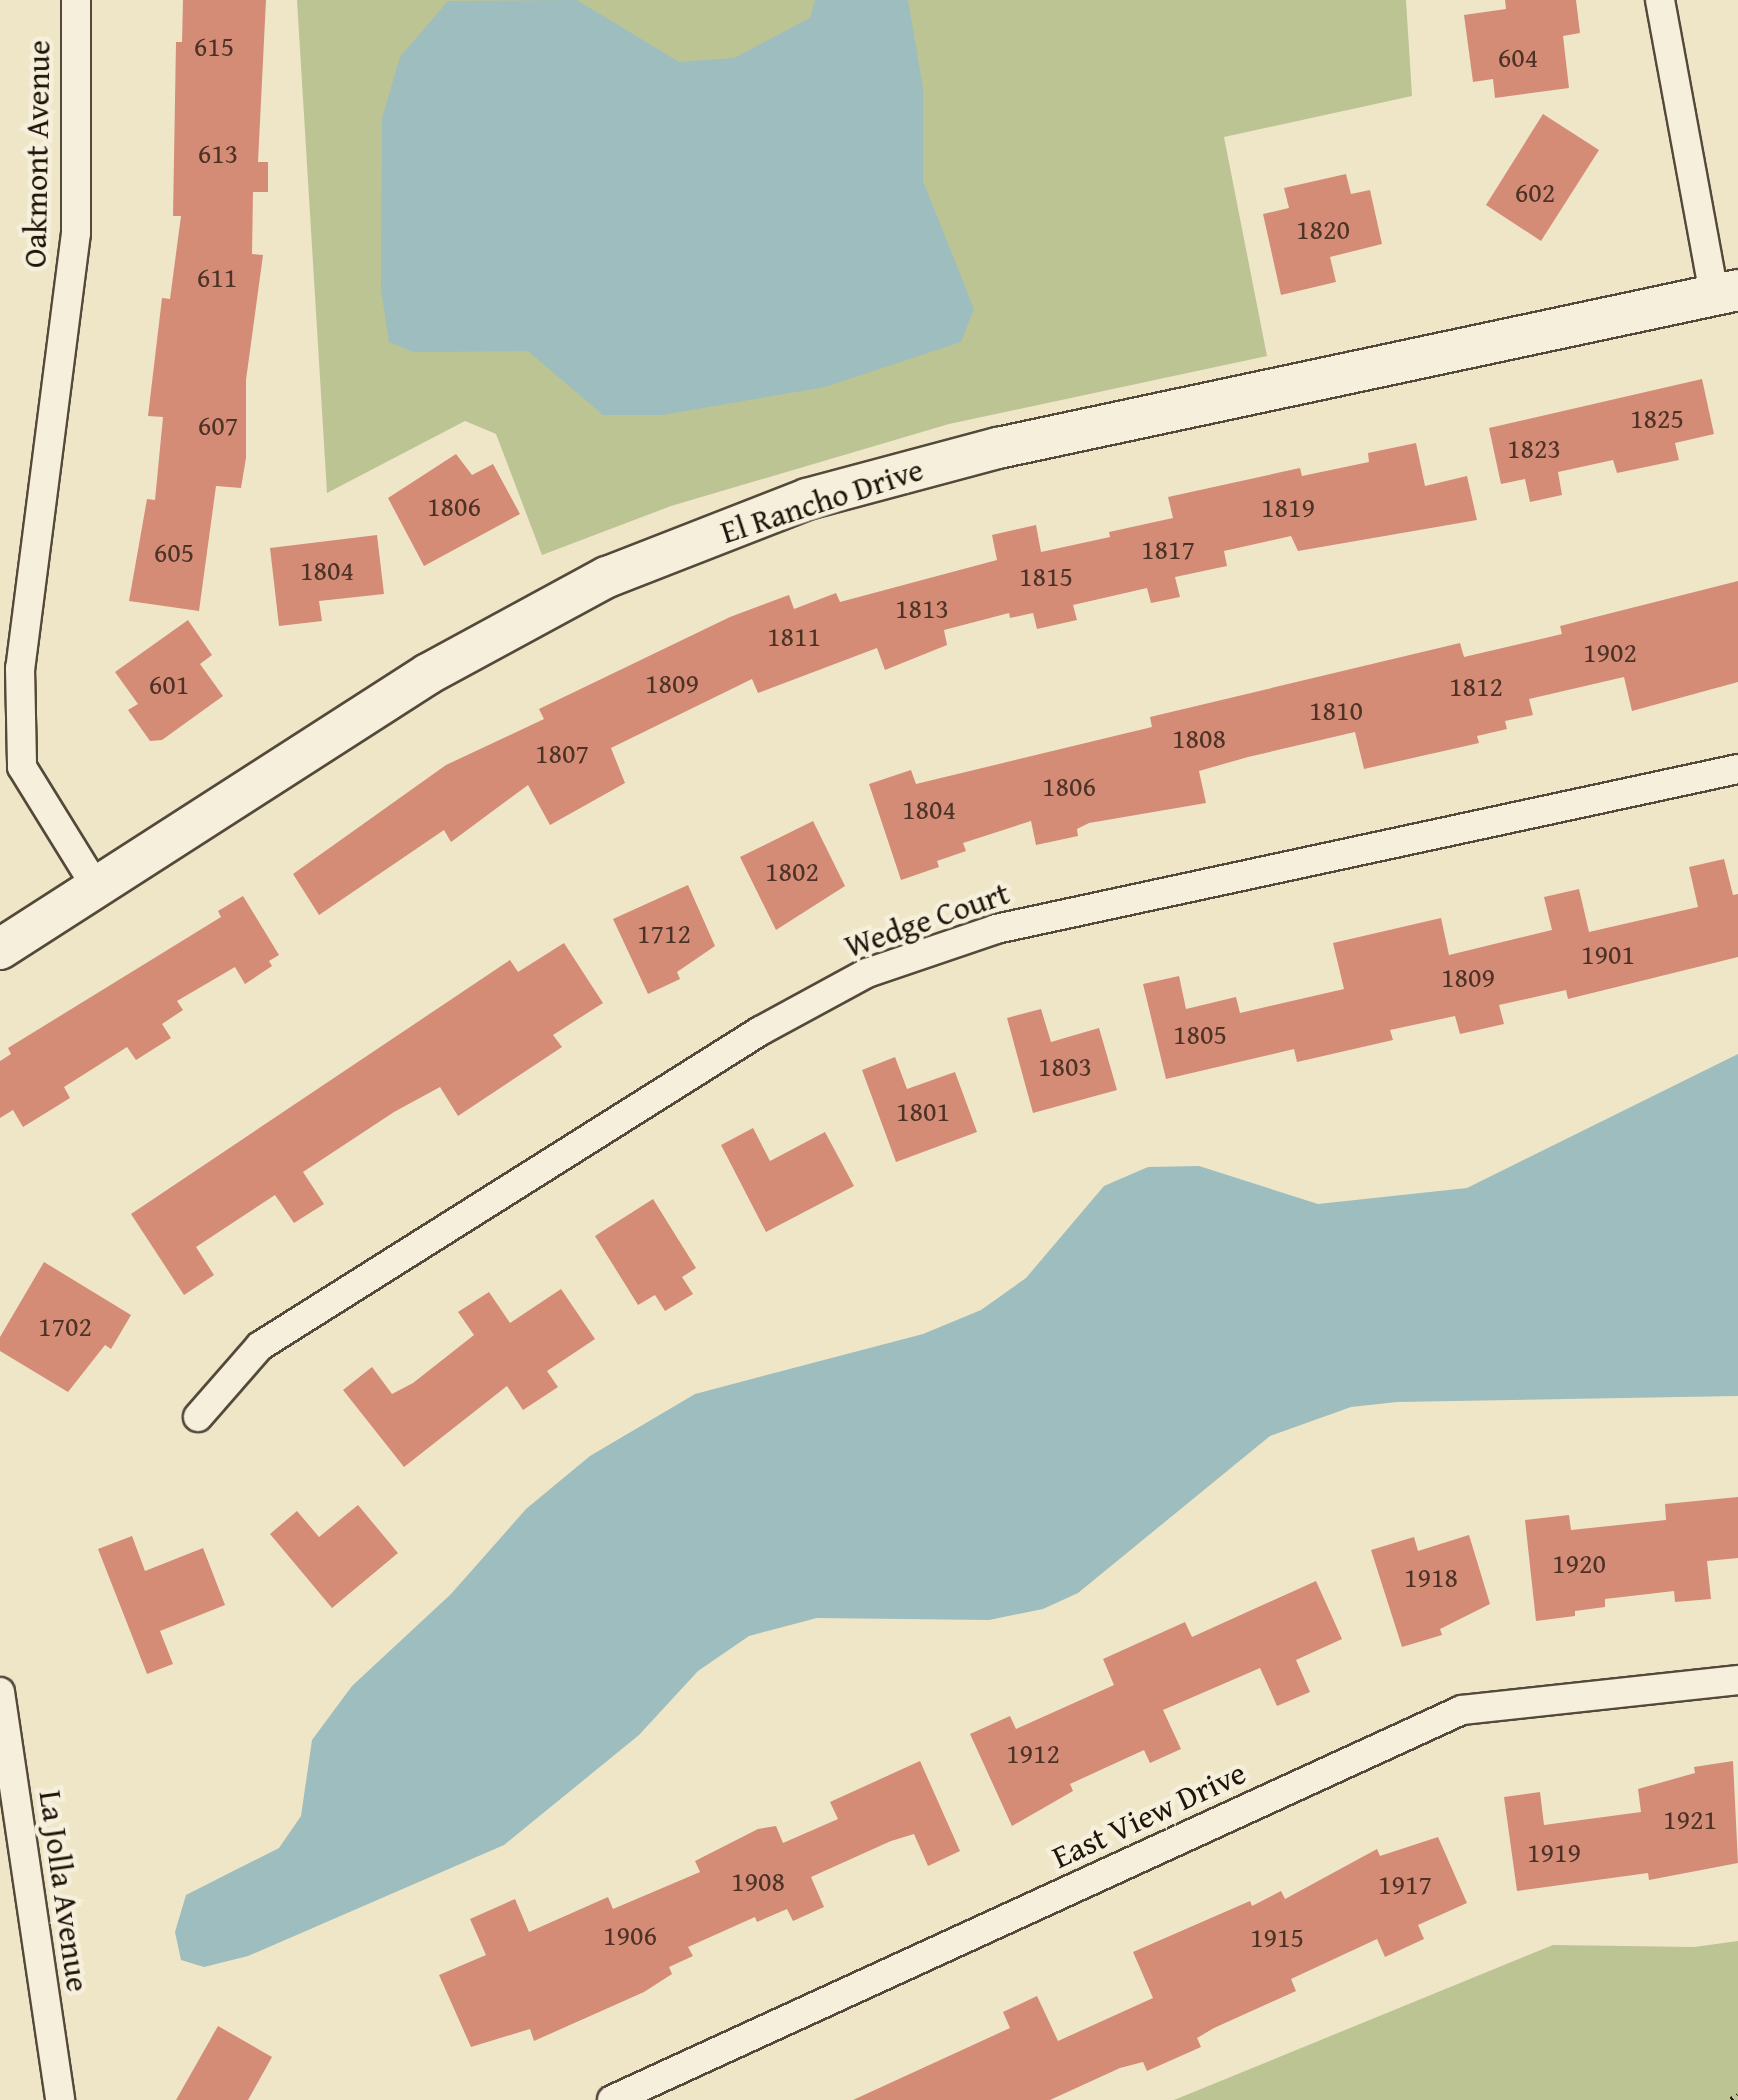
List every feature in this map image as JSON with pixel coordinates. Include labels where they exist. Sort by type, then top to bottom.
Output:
[{"type":"street","name":"Oakmont Avenue","points":[[76,0],[76,233],[20,668],[22,767],[95,885]]},
{"type":"street","points":[[1660,0],[1726,292]]},
{"type":"street","name":"El Rancho Drive","points":[[0,949],[428,674],[590,586],[807,498],[998,448],[1726,292]]},
{"type":"street","name":"Wedge Court","points":[[198,1417],[260,1346],[760,1031],[867,973],[996,929],[1738,769]]},
{"type":"street","name":"East View Drive","points":[[612,2100],[1462,1710],[1738,1680]]},
{"type":"street","name":"La Jolla Avenue","points":[[0,1692],[60,2100]]},
{"type":"path","points":[[1731,2100],[1738,2096]]},
{"type":"green space","points":[[297,0],[1406,0],[1412,96],[1224,137],[1267,356],[949,424],[671,506],[542,555],[496,434],[465,421],[327,493]]},
{"type":"green space","points":[[1738,1941],[1738,2100],[1174,2100],[1553,1945],[1694,1947]]},
{"type":"water","points":[[577,0],[679,62],[734,58],[810,18],[815,0],[908,0],[923,88],[923,181],[974,309],[961,342],[825,387],[662,415],[603,415],[528,351],[413,352],[389,342],[381,290],[382,118],[400,57],[448,1]]},
{"type":"water","points":[[1738,1054],[1738,1396],[1397,1402],[1351,1407],[1270,1436],[1078,1593],[1043,1609],[989,1620],[817,1618],[749,1636],[698,1671],[639,1735],[504,1845],[248,1956],[204,1967],[181,1960],[175,1932],[186,1895],[279,1848],[301,1816],[312,1740],[352,1686],[451,1594],[526,1509],[590,1456],[695,1394],[923,1334],[981,1310],[1026,1278],[1104,1186],[1148,1167],[1199,1166],[1318,1204],[1467,1188]]},
{"type":"building","points":[[183,0],[266,0],[258,162],[268,162],[268,192],[253,192],[252,254],[263,255],[246,380],[246,458],[241,488],[216,486],[199,611],[129,601],[147,499],[155,500],[163,417],[148,416],[162,298],[170,299],[181,216],[173,216],[176,42],[182,42]]},
{"type":"building","points":[[1505,0],[1576,0],[1580,33],[1563,36],[1569,88],[1495,98],[1493,79],[1473,82],[1464,15],[1506,9]]},
{"type":"building","points":[[1543,114],[1599,150],[1541,241],[1486,205]]},
{"type":"building","points":[[1346,174],[1351,194],[1370,190],[1382,244],[1330,257],[1336,282],[1281,295],[1263,214],[1289,208],[1284,188]]},
{"type":"building","points":[[1702,379],[1714,434],[1675,443],[1679,460],[1617,473],[1613,460],[1558,472],[1562,495],[1530,502],[1525,479],[1501,484],[1489,428]]},
{"type":"building","points":[[1416,443],[1425,486],[1467,476],[1477,520],[1298,551],[1291,536],[1224,551],[1227,566],[1175,577],[1180,597],[1151,603],[1147,588],[1073,605],[1077,620],[1037,629],[1033,613],[1010,618],[1009,613],[944,630],[947,645],[885,670],[877,648],[758,693],[752,679],[611,748],[625,783],[550,825],[528,785],[451,842],[444,830],[319,915],[293,874],[446,765],[544,719],[539,709],[730,617],[789,595],[794,609],[836,593],[840,602],[997,560],[992,535],[1036,525],[1041,552],[1110,537],[1109,532],[1173,518],[1168,497],[1300,468],[1302,476],[1369,462],[1368,453]]},
{"type":"building","points":[[456,454],[472,475],[493,464],[520,514],[424,566],[388,498]]},
{"type":"building","points":[[377,535],[384,594],[319,601],[322,621],[279,626],[270,548]]},
{"type":"building","points":[[1738,581],[1738,682],[1632,711],[1624,677],[1529,699],[1533,715],[1505,721],[1507,729],[1477,736],[1479,743],[1364,769],[1355,732],[1199,771],[1206,803],[1089,823],[1077,829],[1078,836],[1036,845],[1031,821],[963,843],[966,851],[937,861],[939,867],[901,880],[869,784],[911,770],[916,784],[1152,727],[1150,717],[1460,643],[1464,657],[1562,634],[1560,626]]},
{"type":"building","points":[[188,620],[212,655],[200,664],[223,696],[162,740],[150,741],[128,710],[138,704],[115,672]]},
{"type":"building","points":[[813,821],[845,886],[776,930],[740,857]]},
{"type":"building","points":[[1724,859],[1733,895],[1738,894],[1738,957],[1568,999],[1566,990],[1499,1005],[1504,1024],[1460,1034],[1455,1016],[1390,1030],[1393,1040],[1297,1062],[1294,1049],[1166,1079],[1143,984],[1179,976],[1186,1009],[1236,997],[1240,1013],[1344,989],[1333,943],[1441,918],[1449,955],[1552,930],[1544,897],[1579,889],[1589,932],[1698,907],[1689,867]]},
{"type":"building","points":[[688,885],[715,946],[677,972],[680,979],[648,994],[613,919]]},
{"type":"building","points":[[243,896],[279,955],[269,961],[272,966],[245,984],[235,967],[177,1001],[183,1010],[162,1024],[171,1038],[136,1060],[127,1047],[64,1087],[70,1098],[23,1127],[13,1110],[0,1118],[0,1061],[11,1054],[8,1048],[221,917],[218,911]]},
{"type":"building","points":[[564,943],[603,1003],[553,1035],[562,1047],[458,1116],[440,1087],[394,1112],[303,1172],[324,1204],[294,1223],[275,1195],[196,1247],[214,1275],[184,1295],[131,1214],[510,960],[518,972]]},
{"type":"building","points":[[1041,1009],[1051,1042],[1099,1028],[1117,1090],[1033,1113],[1007,1018]]},
{"type":"building","points":[[895,1057],[907,1089],[955,1072],[977,1132],[896,1162],[862,1070]]},
{"type":"building","points":[[753,1128],[770,1161],[825,1132],[854,1186],[766,1232],[721,1145]]},
{"type":"building","points":[[653,1199],[696,1268],[682,1277],[693,1294],[665,1311],[655,1295],[638,1305],[595,1236]]},
{"type":"building","points":[[44,1262],[131,1315],[111,1349],[105,1345],[68,1392],[0,1351],[0,1337]]},
{"type":"building","points":[[561,1289],[595,1339],[547,1371],[558,1387],[523,1410],[507,1386],[404,1467],[343,1390],[372,1367],[392,1394],[413,1383],[474,1335],[458,1312],[489,1292],[510,1323]]},
{"type":"building","points":[[1738,1497],[1738,1558],[1707,1561],[1711,1599],[1675,1602],[1674,1591],[1605,1599],[1605,1607],[1536,1621],[1525,1520],[1569,1515],[1571,1530],[1666,1520],[1665,1504]]},
{"type":"building","points":[[358,1505],[398,1553],[332,1608],[270,1534],[297,1511],[319,1537]]},
{"type":"building","points":[[1469,1535],[1490,1604],[1440,1629],[1442,1635],[1402,1647],[1371,1550],[1414,1537],[1418,1551]]},
{"type":"building","points":[[132,1536],[145,1571],[203,1548],[225,1605],[160,1631],[173,1664],[147,1674],[98,1549]]},
{"type":"building","points":[[1316,1581],[1342,1639],[1296,1660],[1310,1692],[1277,1706],[1260,1668],[1163,1710],[1181,1749],[1150,1763],[1144,1750],[1070,1784],[1073,1791],[1012,1826],[970,1734],[1010,1716],[1016,1729],[1114,1685],[1103,1659],[1185,1622],[1192,1637]]},
{"type":"building","points":[[920,1761],[960,1851],[928,1866],[914,1834],[891,1841],[811,1877],[824,1907],[793,1921],[787,1909],[757,1922],[755,1917],[688,1947],[693,1956],[669,1967],[672,1974],[644,1992],[534,2041],[530,2029],[471,2047],[439,1975],[486,1955],[470,1919],[515,1899],[529,1932],[608,1897],[613,1909],[700,1872],[695,1861],[758,1829],[776,1826],[783,1843],[838,1819],[830,1802]]},
{"type":"building","points":[[1733,1761],[1738,1863],[1649,1880],[1648,1873],[1517,1891],[1504,1797],[1540,1792],[1544,1825],[1641,1812],[1638,1789],[1695,1773],[1694,1767]]},
{"type":"building","points":[[1438,1837],[1467,1903],[1418,1925],[1424,1939],[1385,1957],[1377,1939],[1291,1979],[1296,1991],[1197,2038],[1201,2047],[1147,2071],[1143,2062],[1120,2068],[1050,2100],[853,2100],[1010,2028],[1003,2012],[1037,1996],[1058,2041],[1153,1998],[1133,1952],[1250,1901],[1252,1906],[1281,1891],[1285,1899],[1377,1849],[1380,1856]]},
{"type":"building","points":[[218,2026],[272,2057],[248,2100],[176,2100]]}]
